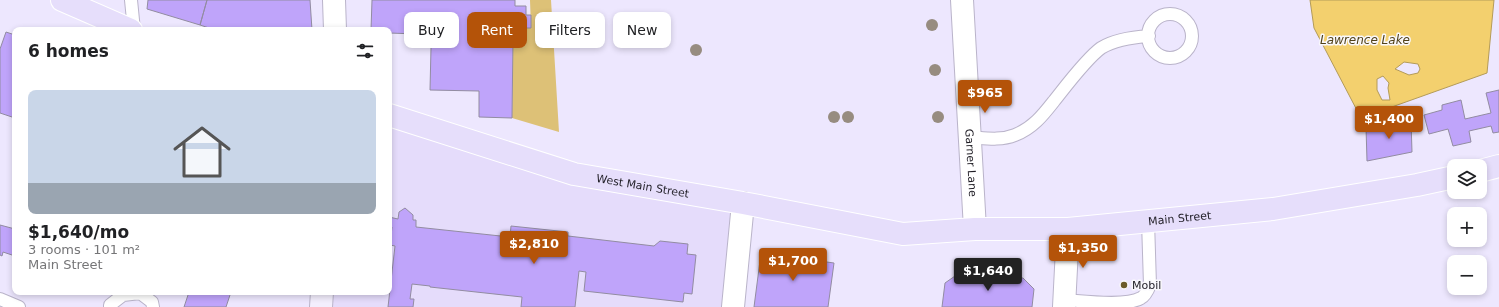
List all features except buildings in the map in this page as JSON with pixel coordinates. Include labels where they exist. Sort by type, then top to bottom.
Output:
[{"type":"main road","points":[[66,1],[125,27]]},
{"type":"main road","name":"West Main Street","points":[[392,116],[574,174],[743,203],[903,234]]},
{"type":"main road","points":[[1487,169],[1499,166]]},
{"type":"main road","name":"Main Street","points":[[903,234],[975,229],[1068,229],[1273,209],[1417,185],[1447,179]]},
{"type":"main road","points":[[321,307],[322,295]]},
{"type":"street","points":[[334,0],[336,27]]},
{"type":"street","name":"Garner Lane","points":[[962,0],[975,229]]},
{"type":"street","points":[[733,307],[743,203]]},
{"type":"street","points":[[1064,304],[1068,229]]},
{"type":"lane","points":[[131,0],[132,27]]},
{"type":"lane","points":[[970,137],[993,140],[1014,135],[1030,128],[1041,118],[1073,77],[1101,48],[1137,36],[1149,36]]},
{"type":"lane","points":[[1064,304],[1127,302],[1141,298],[1147,292],[1150,285],[1148,221]]},
{"type":"lane","points":[[110,307],[110,305],[123,295]]},
{"type":"lane","points":[[143,295],[152,302],[154,307]]},
{"type":"lane","points":[[0,299],[19,307]]},
{"type":"shaded area","points":[[530,0],[551,0],[552,12],[535,12],[535,48],[554,48],[559,132],[512,118],[513,48],[527,48],[527,28],[531,28]]},
{"type":"shaded area","points":[[392,116],[574,174],[743,203],[733,307],[321,307],[322,295],[392,295]]},
{"type":"water","name":"Lawrence Lake","points":[[1310,0],[1494,0],[1487,73],[1361,118],[1314,28]],"holes":[[[1404,62],[1418,64],[1420,69],[1418,73],[1409,75],[1395,69]],[[1383,76],[1389,83],[1388,88],[1390,100],[1382,100],[1377,90],[1377,79]]]},
{"type":"place","name":"Mobil","points":[[1124,285]]}]
